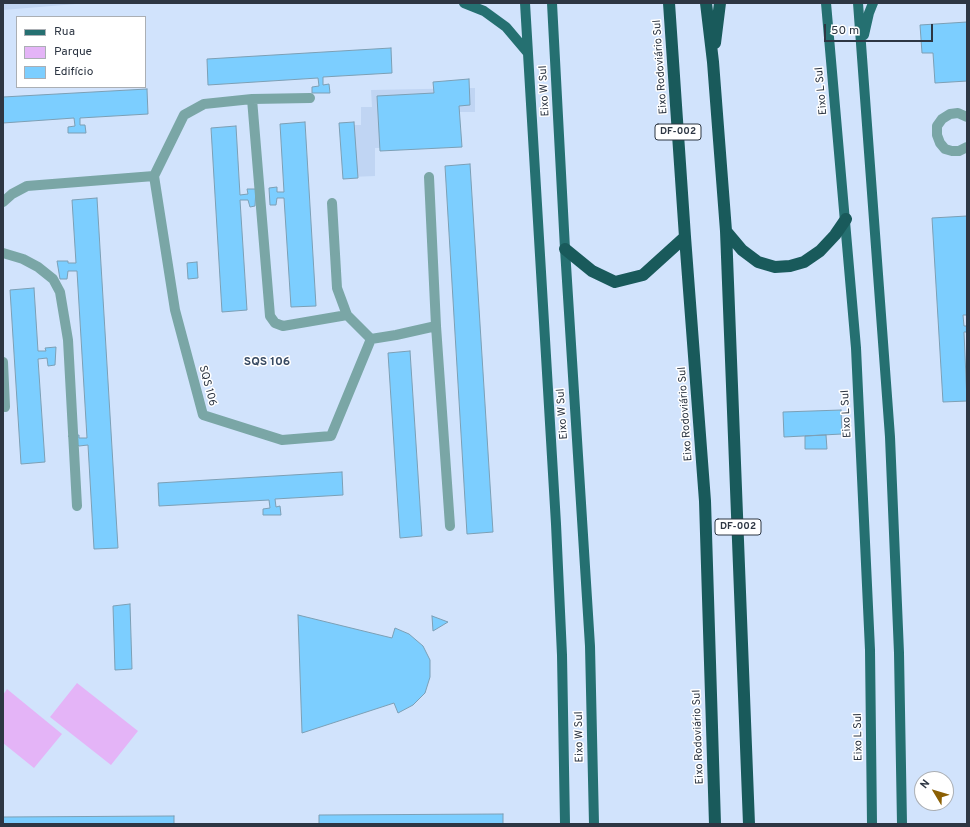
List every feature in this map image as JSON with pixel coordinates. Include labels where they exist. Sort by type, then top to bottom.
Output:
[{"type":"highway","points":[[665,3],[671,27]]},
{"type":"highway","name":"Eixo Rodoviário Sul","points":[[670,3],[685,237],[705,501],[715,824]]},
{"type":"highway","name":"DF-002","points":[[706,3],[726,231],[749,824]]},
{"type":"highway","points":[[712,62],[720,3]]},
{"type":"highway","points":[[726,231],[742,250],[758,262],[775,268],[804,262],[820,251],[835,235],[846,219]]},
{"type":"highway","points":[[564,249],[592,271],[615,282],[643,275],[685,237]]},
{"type":"main road","points":[[464,3],[484,11],[506,27],[528,52]]},
{"type":"main road","name":"Eixo W Sul","points":[[525,3],[557,532],[562,655],[565,824]]},
{"type":"main road","name":"Eixo W Sul","points":[[552,3],[564,249],[590,646],[594,824]]},
{"type":"main road","name":"Eixo L Sul","points":[[826,3],[846,219],[856,348],[870,650],[872,824]]},
{"type":"main road","points":[[858,3],[890,437],[899,652],[902,824]]},
{"type":"main road","points":[[861,47],[868,13],[873,3]]},
{"type":"street","points":[[3,202],[12,194],[27,186],[154,176],[184,115],[204,104],[252,99],[310,98]]},
{"type":"street","points":[[252,99],[270,316],[275,323],[283,326],[347,315]]},
{"type":"street","points":[[967,117],[958,113],[950,114],[942,119],[937,126],[937,135],[940,143],[945,148],[952,151],[959,151],[967,147]]},
{"type":"street","name":"SQS 106","points":[[154,176],[175,310],[203,415],[282,440],[331,436],[372,339]]},
{"type":"street","points":[[429,177],[436,326],[450,526]]},
{"type":"street","points":[[332,203],[337,288],[347,315],[372,339],[396,336],[436,326]]},
{"type":"street","points":[[3,253],[23,259],[38,267],[53,278],[60,292],[68,340],[77,506]]},
{"type":"street","points":[[3,362],[5,407]]},
{"type":"shaded area","points":[[3,3],[88,3],[3,10]]},
{"type":"shaded area","points":[[475,88],[475,112],[458,112],[458,147],[375,148],[375,176],[351,177],[350,125],[361,125],[361,107],[372,107],[371,90]]},
{"type":"green space","points":[[77,683],[138,731],[111,765],[50,717]]},
{"type":"green space","points":[[7,689],[62,734],[34,768],[3,743],[3,695]]},
{"type":"building","points":[[967,22],[967,81],[935,83],[933,53],[922,53],[920,25]]},
{"type":"building","points":[[391,48],[392,73],[323,77],[323,85],[329,84],[330,93],[312,93],[312,87],[319,86],[318,78],[208,85],[207,59]]},
{"type":"building","points":[[469,79],[470,105],[459,106],[462,147],[380,151],[377,96],[434,93],[433,82]]},
{"type":"building","points":[[147,89],[148,114],[80,118],[80,125],[85,125],[86,133],[68,133],[68,127],[75,126],[74,118],[3,123],[3,97]]},
{"type":"building","points":[[305,122],[316,306],[291,307],[284,198],[277,198],[276,205],[270,205],[269,188],[277,187],[277,192],[284,192],[280,124]]},
{"type":"building","points":[[354,122],[358,178],[343,179],[339,123]]},
{"type":"building","points":[[236,126],[240,195],[248,194],[247,189],[256,189],[255,206],[250,207],[248,200],[240,200],[247,310],[222,312],[211,128]]},
{"type":"building","points":[[470,164],[493,532],[467,534],[445,166]]},
{"type":"building","points":[[97,198],[118,548],[94,549],[88,445],[79,446],[68,436],[79,435],[79,438],[87,438],[77,271],[68,271],[67,279],[60,279],[57,261],[76,263],[72,200]]},
{"type":"building","points":[[967,216],[967,315],[963,315],[964,326],[967,326],[967,332],[964,332],[967,401],[943,402],[932,218]]},
{"type":"building","points":[[197,262],[198,278],[188,279],[187,263]]},
{"type":"building","points":[[34,288],[38,351],[46,351],[45,348],[56,347],[55,365],[48,366],[47,358],[38,359],[45,462],[21,464],[10,290]]},
{"type":"building","points":[[410,351],[422,536],[400,538],[388,353]]},
{"type":"building","points":[[841,410],[842,434],[784,437],[783,412]]},
{"type":"building","points":[[826,435],[827,449],[805,449],[805,436]]},
{"type":"building","points":[[342,472],[343,495],[275,499],[276,507],[280,506],[281,515],[263,515],[263,509],[270,508],[269,500],[159,506],[158,483]]},
{"type":"building","points":[[130,604],[132,669],[115,670],[113,606]]},
{"type":"building","points":[[298,615],[392,638],[395,628],[409,634],[423,646],[430,660],[430,677],[425,693],[413,705],[398,713],[394,703],[302,733]]},
{"type":"building","points":[[432,616],[448,622],[433,631]]},
{"type":"building","points":[[503,814],[503,824],[319,824],[319,815]]},
{"type":"building","points":[[174,816],[174,824],[3,824],[3,817]]},
{"type":"district","name":"SQS 106","points":[[267,363]]}]
